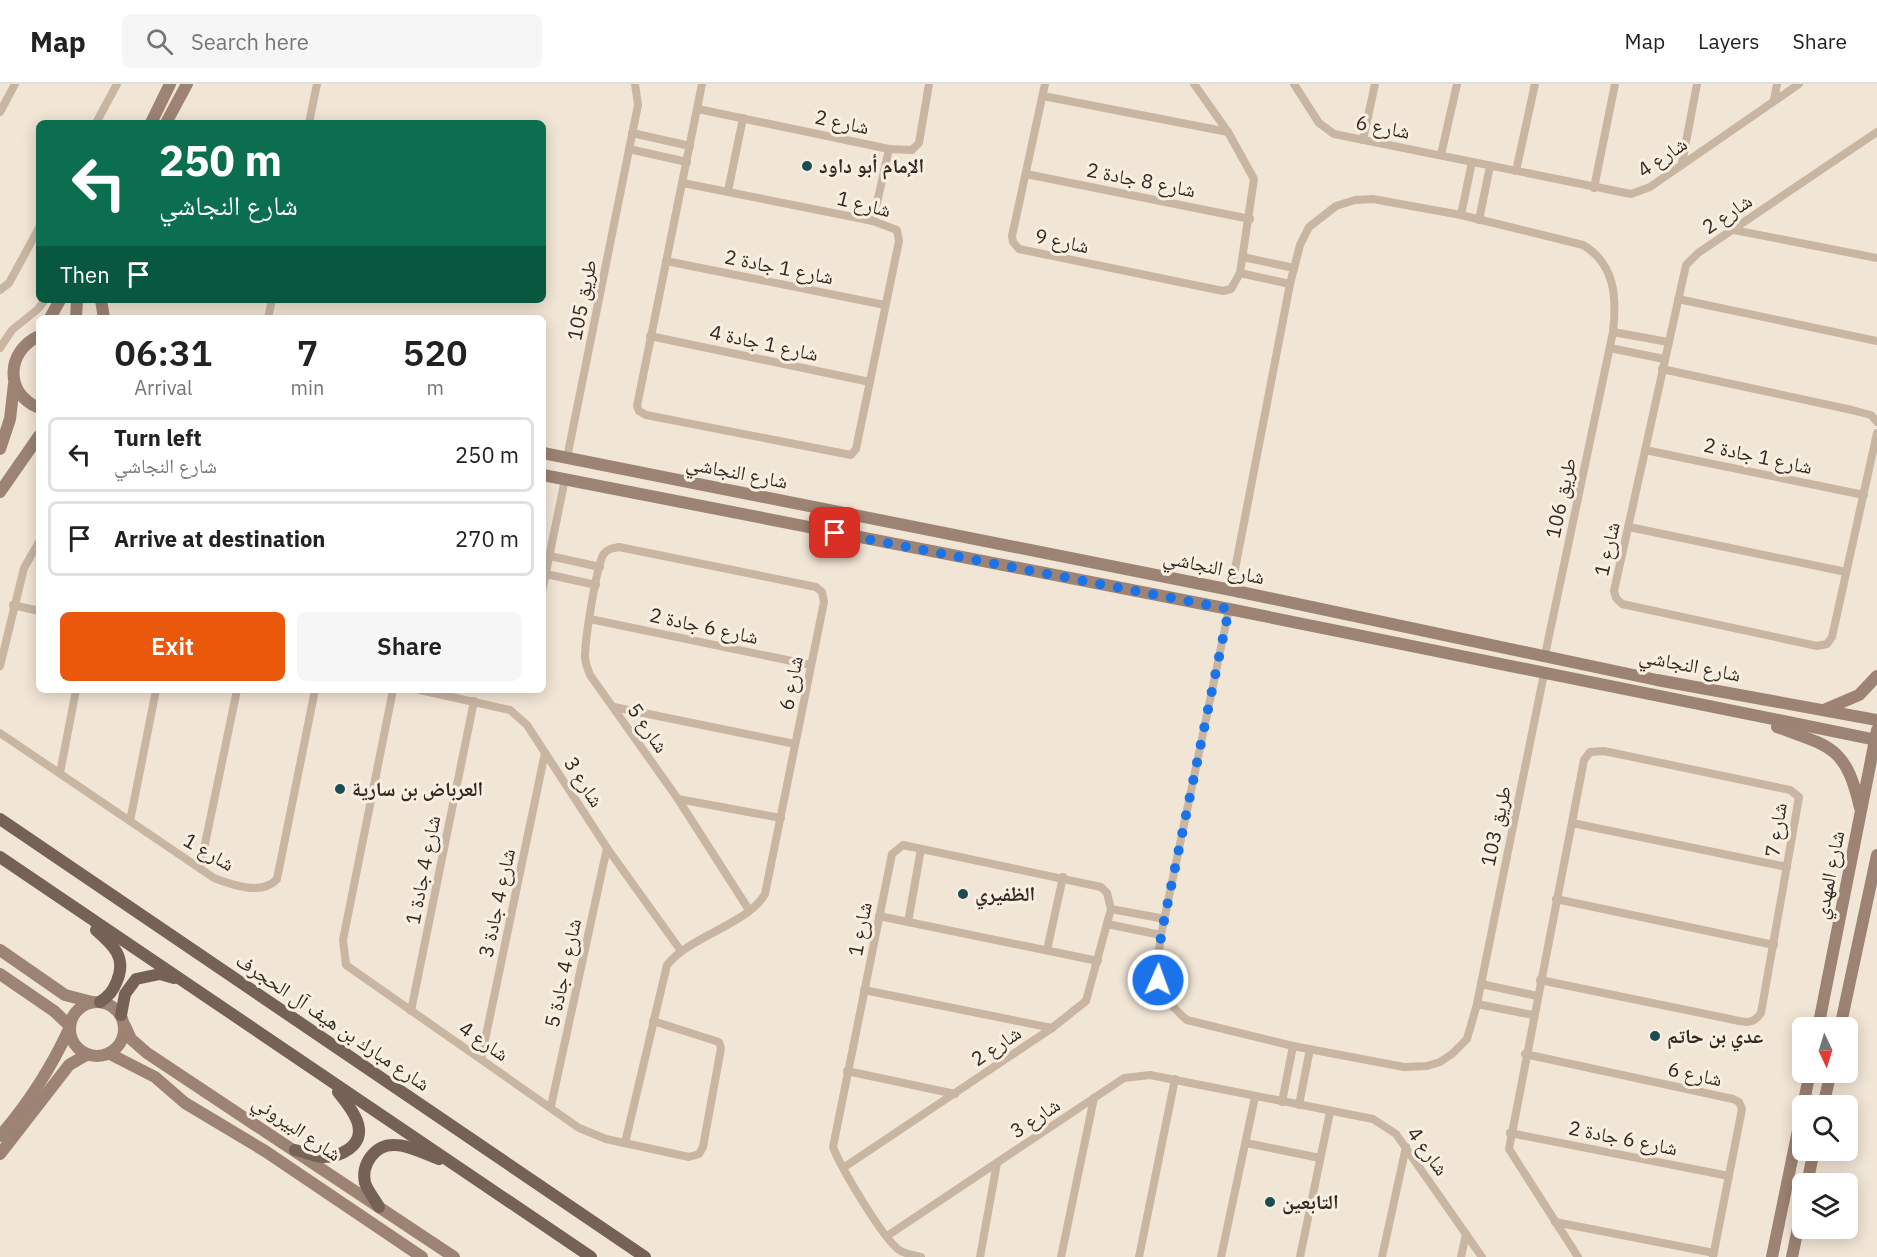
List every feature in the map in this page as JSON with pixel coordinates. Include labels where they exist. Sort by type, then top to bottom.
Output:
[{"type":"main road","points":[[152,120],[170,84]]},
{"type":"main road","points":[[168,120],[187,84]]},
{"type":"main road","points":[[0,449],[10,419],[15,358],[36,336]]},
{"type":"main road","points":[[14,383],[23,397],[36,406]]},
{"type":"main road","points":[[0,492],[36,440]]},
{"type":"main road","name":"شارع النجاشي","points":[[546,454],[1231,590],[1657,680],[1877,720]]},
{"type":"main road","name":"شارع النجاشي","points":[[546,476],[1229,609],[1743,714],[1876,736]]},
{"type":"main road","points":[[1060,577],[1068,570],[1066,557]]},
{"type":"main road","points":[[1091,583],[1088,571],[1097,563]]},
{"type":"main road","points":[[1340,632],[1347,622],[1345,614]]},
{"type":"main road","points":[[1375,639],[1372,628],[1377,620]]},
{"type":"main road","points":[[1825,709],[1859,695],[1877,676]]},
{"type":"main road","points":[[1743,714],[1817,740],[1838,754],[1851,774],[1861,813]]},
{"type":"main road","name":"شارع المهدي","points":[[1820,1017],[1876,736]]},
{"type":"main road","name":"شارع مبارك بن هيف آل الحجرف","points":[[0,819],[645,1257]]},
{"type":"main road","points":[[1842,1017],[1877,855]]},
{"type":"main road","points":[[0,857],[233,1013],[332,1084],[591,1257]]},
{"type":"main road","points":[[0,1136],[15,1118],[51,1063],[70,1027],[74,1014],[82,1006],[96,1002],[114,989],[122,969],[120,957],[112,945],[61,900]]},
{"type":"main road","points":[[1,952],[65,995],[76,1000],[108,1004],[123,1021]]},
{"type":"main road","points":[[0,974],[54,1011],[70,1027],[74,1044],[86,1054],[102,1056],[110,1054],[119,1047],[124,1037],[125,994],[136,979],[160,974],[174,978],[233,1013]]},
{"type":"main road","name":"شارع البيروني","points":[[123,1021],[131,1039],[147,1053],[454,1257]]},
{"type":"main road","points":[[0,1154],[69,1065],[86,1054]]},
{"type":"main road","name":"شارع البيروني","points":[[110,1054],[155,1077],[184,1102],[265,1151],[422,1257]]},
{"type":"main road","points":[[295,1150],[322,1157],[334,1156],[352,1147],[358,1137],[357,1120],[332,1084]]},
{"type":"main road","points":[[380,1207],[366,1183],[365,1170],[376,1150],[387,1145],[397,1145],[454,1164]]},
{"type":"main road","points":[[1772,1257],[1793,1161]]},
{"type":"main road","points":[[1792,1257],[1796,1239]]},
{"type":"street","points":[[0,112],[15,84]]},
{"type":"street","points":[[98,120],[117,84]]},
{"type":"street","points":[[310,120],[317,84]]},
{"type":"street","name":"طريق 105","points":[[567,458],[638,105],[634,84]]},
{"type":"street","points":[[683,183],[702,84]]},
{"type":"street","name":"شارع 2","points":[[698,108],[889,149],[912,150],[919,143],[929,84]]},
{"type":"street","name":"شارع 9","points":[[1046,84],[1012,236],[1013,242],[1019,249],[1223,291],[1231,290],[1240,273]]},
{"type":"street","points":[[1194,84],[1228,132],[1254,179],[1250,219],[1240,273],[1290,284]]},
{"type":"street","name":"شارع 6","points":[[1294,84],[1319,123],[1328,132],[1490,166]]},
{"type":"street","points":[[1363,140],[1375,84]]},
{"type":"street","points":[[1441,155],[1457,84]]},
{"type":"street","points":[[1516,171],[1535,84]]},
{"type":"street","points":[[1594,188],[1615,84]]},
{"type":"street","points":[[1682,163],[1697,84]]},
{"type":"street","points":[[1774,100],[1777,84]]},
{"type":"street","name":"شارع 4","points":[[1490,166],[1631,194],[1641,191],[1799,84]]},
{"type":"street","points":[[0,91],[9,96]]},
{"type":"street","points":[[1043,96],[1228,132]]},
{"type":"street","points":[[728,191],[743,118]]},
{"type":"street","name":"شارع 2","points":[[1663,364],[1689,260],[1877,132]]},
{"type":"street","points":[[632,133],[690,146]]},
{"type":"street","points":[[629,149],[687,162]]},
{"type":"street","points":[[873,221],[889,149]]},
{"type":"street","points":[[1461,216],[1472,162]]},
{"type":"street","points":[[1479,220],[1490,166]]},
{"type":"street","name":"شارع 8 جادة 2","points":[[1026,174],[1250,219]]},
{"type":"street","name":"شارع 1","points":[[683,183],[728,191],[873,221],[894,227],[899,235],[856,449],[851,455],[646,415],[639,411],[650,336],[683,183]]},
{"type":"street","name":"طريق 106","points":[[1231,590],[1290,284],[1300,245],[1309,227],[1336,206],[1355,200],[1373,199],[1461,216],[1564,239],[1594,252],[1612,278],[1616,309],[1613,332],[1545,655]]},
{"type":"street","points":[[1734,230],[1877,258]]},
{"type":"street","points":[[0,290],[9,283],[36,234]]},
{"type":"street","points":[[1243,257],[1294,268]]},
{"type":"street","name":"شارع 1 جادة 2","points":[[666,261],[885,305]]},
{"type":"street","points":[[1678,299],[1877,341]]},
{"type":"street","points":[[0,336],[12,330],[43,303]]},
{"type":"street","points":[[0,348],[12,330]]},
{"type":"street","points":[[1613,332],[1668,342]]},
{"type":"street","name":"شارع 1 جادة 4","points":[[650,336],[870,382]]},
{"type":"street","points":[[1610,348],[1663,364],[1871,415],[1877,422]]},
{"type":"street","name":"شارع 1","points":[[1663,364],[1614,591],[1616,598],[1622,604],[1817,646],[1827,644],[1832,637],[1877,433]]},
{"type":"street","name":"شارع 1 جادة 2","points":[[1646,450],[1864,495]]},
{"type":"street","points":[[565,480],[546,574],[596,585]]},
{"type":"street","points":[[1629,527],[1846,572]]},
{"type":"street","points":[[0,666],[13,605],[24,568],[36,547]]},
{"type":"street","name":"شارع 6","points":[[609,549],[619,547],[816,587],[822,592],[824,602],[765,894],[749,910],[681,951]]},
{"type":"street","name":"شارع 5","points":[[609,549],[604,555],[596,585],[585,658],[590,675],[678,799],[749,910]]},
{"type":"street","points":[[550,556],[600,567]]},
{"type":"street","points":[[13,605],[36,610]]},
{"type":"street","name":"طريق 103","points":[[1229,609],[1161,935],[1158,980],[1173,1008],[1187,1020],[1293,1046],[1404,1067],[1427,1066],[1440,1062],[1467,1039],[1477,1004],[1544,674]]},
{"type":"street","name":"شارع 6 جادة 2","points":[[591,620],[811,665]]},
{"type":"street","points":[[60,773],[75,693]]},
{"type":"street","points":[[130,821],[155,693]]},
{"type":"street","points":[[200,868],[236,693]]},
{"type":"street","name":"شارع 1","points":[[0,733],[214,878],[230,884],[255,888],[268,886],[277,879],[314,693]]},
{"type":"street","name":"شارع 4","points":[[392,693],[343,940],[343,955],[352,971],[551,1106],[579,1128],[606,1139],[689,1157],[699,1154],[703,1147],[721,1048],[719,1042],[653,1022]]},
{"type":"street","name":"شارع 3","points":[[435,693],[510,710],[527,726],[607,848],[681,951]]},
{"type":"street","name":"شارع 4 جادة 1","points":[[411,1011],[474,701]]},
{"type":"street","points":[[614,707],[795,744]]},
{"type":"street","name":"شارع 7","points":[[1604,751],[1790,790],[1799,796],[1761,1013],[1756,1020],[1749,1023],[1540,980],[1572,823],[1584,760],[1590,752],[1604,751]]},
{"type":"street","name":"شارع 4 جادة 3","points":[[481,1059],[545,753]]},
{"type":"street","points":[[678,799],[781,818]]},
{"type":"street","points":[[1572,823],[1787,867]]},
{"type":"street","name":"شارع 1","points":[[887,1236],[843,1168],[833,1147],[892,854],[903,845],[1101,887],[1107,893],[1111,909]]},
{"type":"street","name":"شارع 4 جادة 5","points":[[551,1106],[607,848]]},
{"type":"street","points":[[908,922],[921,849]]},
{"type":"street","points":[[1047,950],[1063,878]]},
{"type":"street","points":[[1557,899],[1774,945]]},
{"type":"street","points":[[1111,909],[1165,919]]},
{"type":"street","name":"شارع 2","points":[[843,1168],[1052,1028],[1086,1001],[1111,909]]},
{"type":"street","points":[[879,916],[1098,961]]},
{"type":"street","points":[[1107,924],[1161,935]]},
{"type":"street","points":[[625,1143],[667,965],[681,951]]},
{"type":"street","points":[[1540,980],[1510,1132],[1510,1156],[1578,1257]]},
{"type":"street","points":[[1481,984],[1537,996]]},
{"type":"street","points":[[864,990],[1052,1028]]},
{"type":"street","points":[[1477,1004],[1533,1015]]},
{"type":"street","points":[[1282,1102],[1293,1046]]},
{"type":"street","points":[[1299,1105],[1310,1049]]},
{"type":"street","name":"شارع 6","points":[[1525,1054],[1739,1102],[1742,1109],[1714,1255]]},
{"type":"street","points":[[848,1071],[955,1094]]},
{"type":"street","name":"شارع 3","points":[[887,1236],[1094,1098],[1131,1076],[1175,1079],[1282,1102]]},
{"type":"street","points":[[1139,1257],[1175,1079]]},
{"type":"street","points":[[1221,1257],[1255,1097]]},
{"type":"street","points":[[1061,1257],[1094,1098]]},
{"type":"street","name":"شارع 4","points":[[1282,1102],[1372,1119],[1384,1124],[1406,1147],[1482,1257]]},
{"type":"street","points":[[1300,1257],[1330,1112]]},
{"type":"street","name":"شارع 6 جادة 2","points":[[1510,1132],[1729,1176]]},
{"type":"street","points":[[1246,1143],[1320,1158]]},
{"type":"street","points":[[1382,1257],[1406,1147]]},
{"type":"street","points":[[980,1257],[997,1163]]},
{"type":"street","points":[[1555,1222],[1714,1255]]},
{"type":"street","points":[[1461,1257],[1466,1234]]},
{"type":"street","points":[[887,1236],[898,1249],[921,1257]]},
{"type":"place","name":"الإمام أبو داود","points":[[807,166]]},
{"type":"place","name":"العرباض بن سارية","points":[[340,789]]},
{"type":"place","name":"الظفيري","points":[[963,894]]},
{"type":"place","name":"عدي بن حاتم","points":[[1655,1036]]},
{"type":"place","name":"التابعين","points":[[1270,1202]]},
{"type":"route","points":[[835,533],[1229,609],[1161,935],[1157,962],[1158,980]]}]
